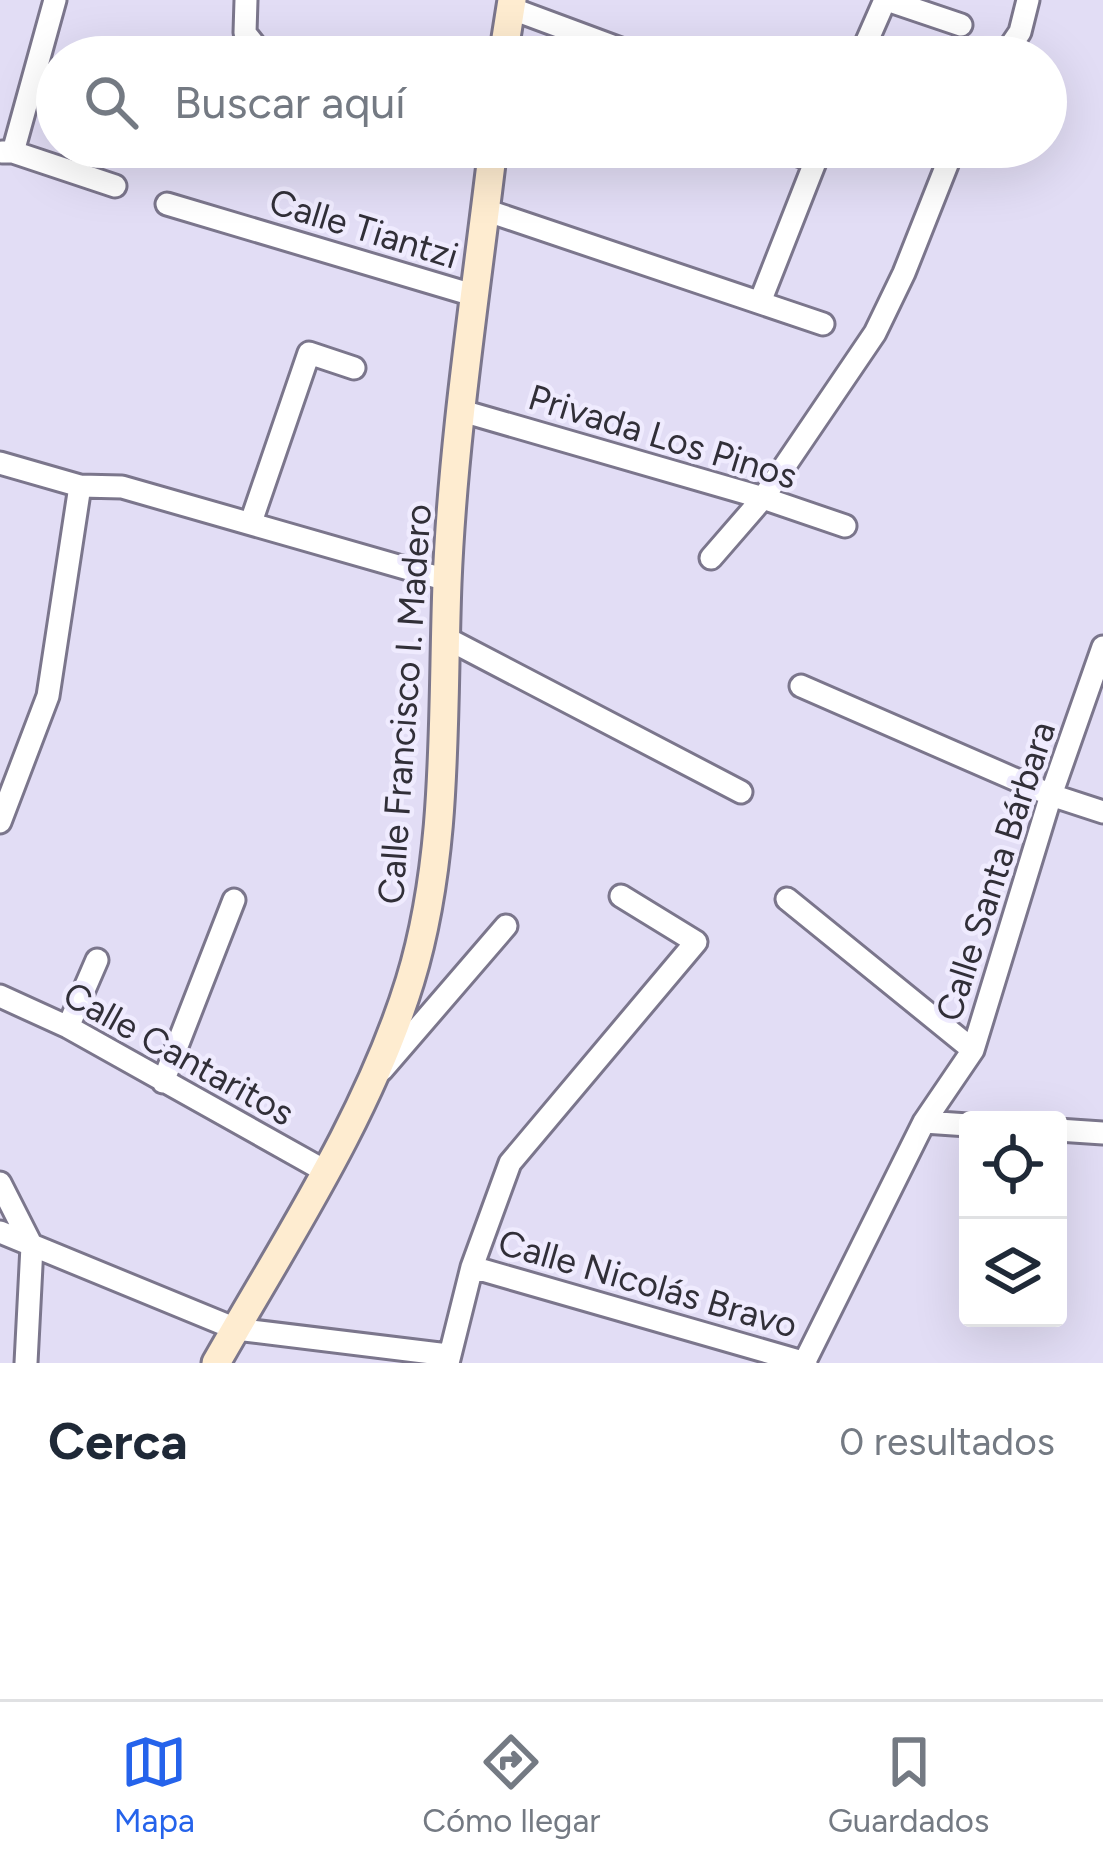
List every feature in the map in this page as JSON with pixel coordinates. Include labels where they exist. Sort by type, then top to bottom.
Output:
[{"type":"street","points":[[44,36],[55,0]]},
{"type":"street","points":[[246,0],[246,36]]},
{"type":"street","points":[[870,36],[886,0],[961,25]]},
{"type":"street","points":[[1017,36],[1028,0]]},
{"type":"street","points":[[511,36],[511,4],[590,36]]},
{"type":"street","points":[[36,60],[7,152],[36,161]]},
{"type":"street","points":[[58,168],[116,186]]},
{"type":"street","name":"Calle Francisco I. Madero","points":[[216,1363],[373,1080],[409,983],[430,908],[447,580],[473,296],[490,168]]},
{"type":"street","points":[[760,302],[813,168]]},
{"type":"street","points":[[711,558],[764,498],[875,333],[946,168]]},
{"type":"street","name":"Calle Tiantzi","points":[[166,204],[473,296]]},
{"type":"street","points":[[485,211],[823,324]]},
{"type":"street","points":[[250,522],[308,352],[354,368]]},
{"type":"street","name":"Privada Los Pinos","points":[[462,411],[764,498],[844,526]]},
{"type":"street","points":[[0,463],[80,486],[122,487],[447,580]]},
{"type":"street","points":[[0,822],[47,696],[80,486]]},
{"type":"street","points":[[446,638],[741,791]]},
{"type":"street","name":"Calle Santa Bárbara","points":[[805,1363],[924,1122],[973,1050],[1051,795],[1103,647]]},
{"type":"street","points":[[800,686],[1051,795],[1103,812]]},
{"type":"street","points":[[0,1232],[236,1329],[448,1359],[472,1268],[510,1163],[696,942],[621,896]]},
{"type":"street","points":[[787,899],[973,1050]]},
{"type":"street","points":[[164,1082],[234,900]]},
{"type":"street","points":[[373,1080],[506,926]]},
{"type":"street","points":[[68,1028],[97,960]]},
{"type":"street","name":"Calle Cantaritos","points":[[0,996],[68,1028],[325,1171]]},
{"type":"street","points":[[924,1122],[959,1124]]},
{"type":"street","points":[[1067,1130],[1103,1132]]},
{"type":"street","points":[[0,1183],[32,1246],[26,1363]]},
{"type":"street","name":"Calle Nicolás Bravo","points":[[472,1268],[805,1363]]}]
